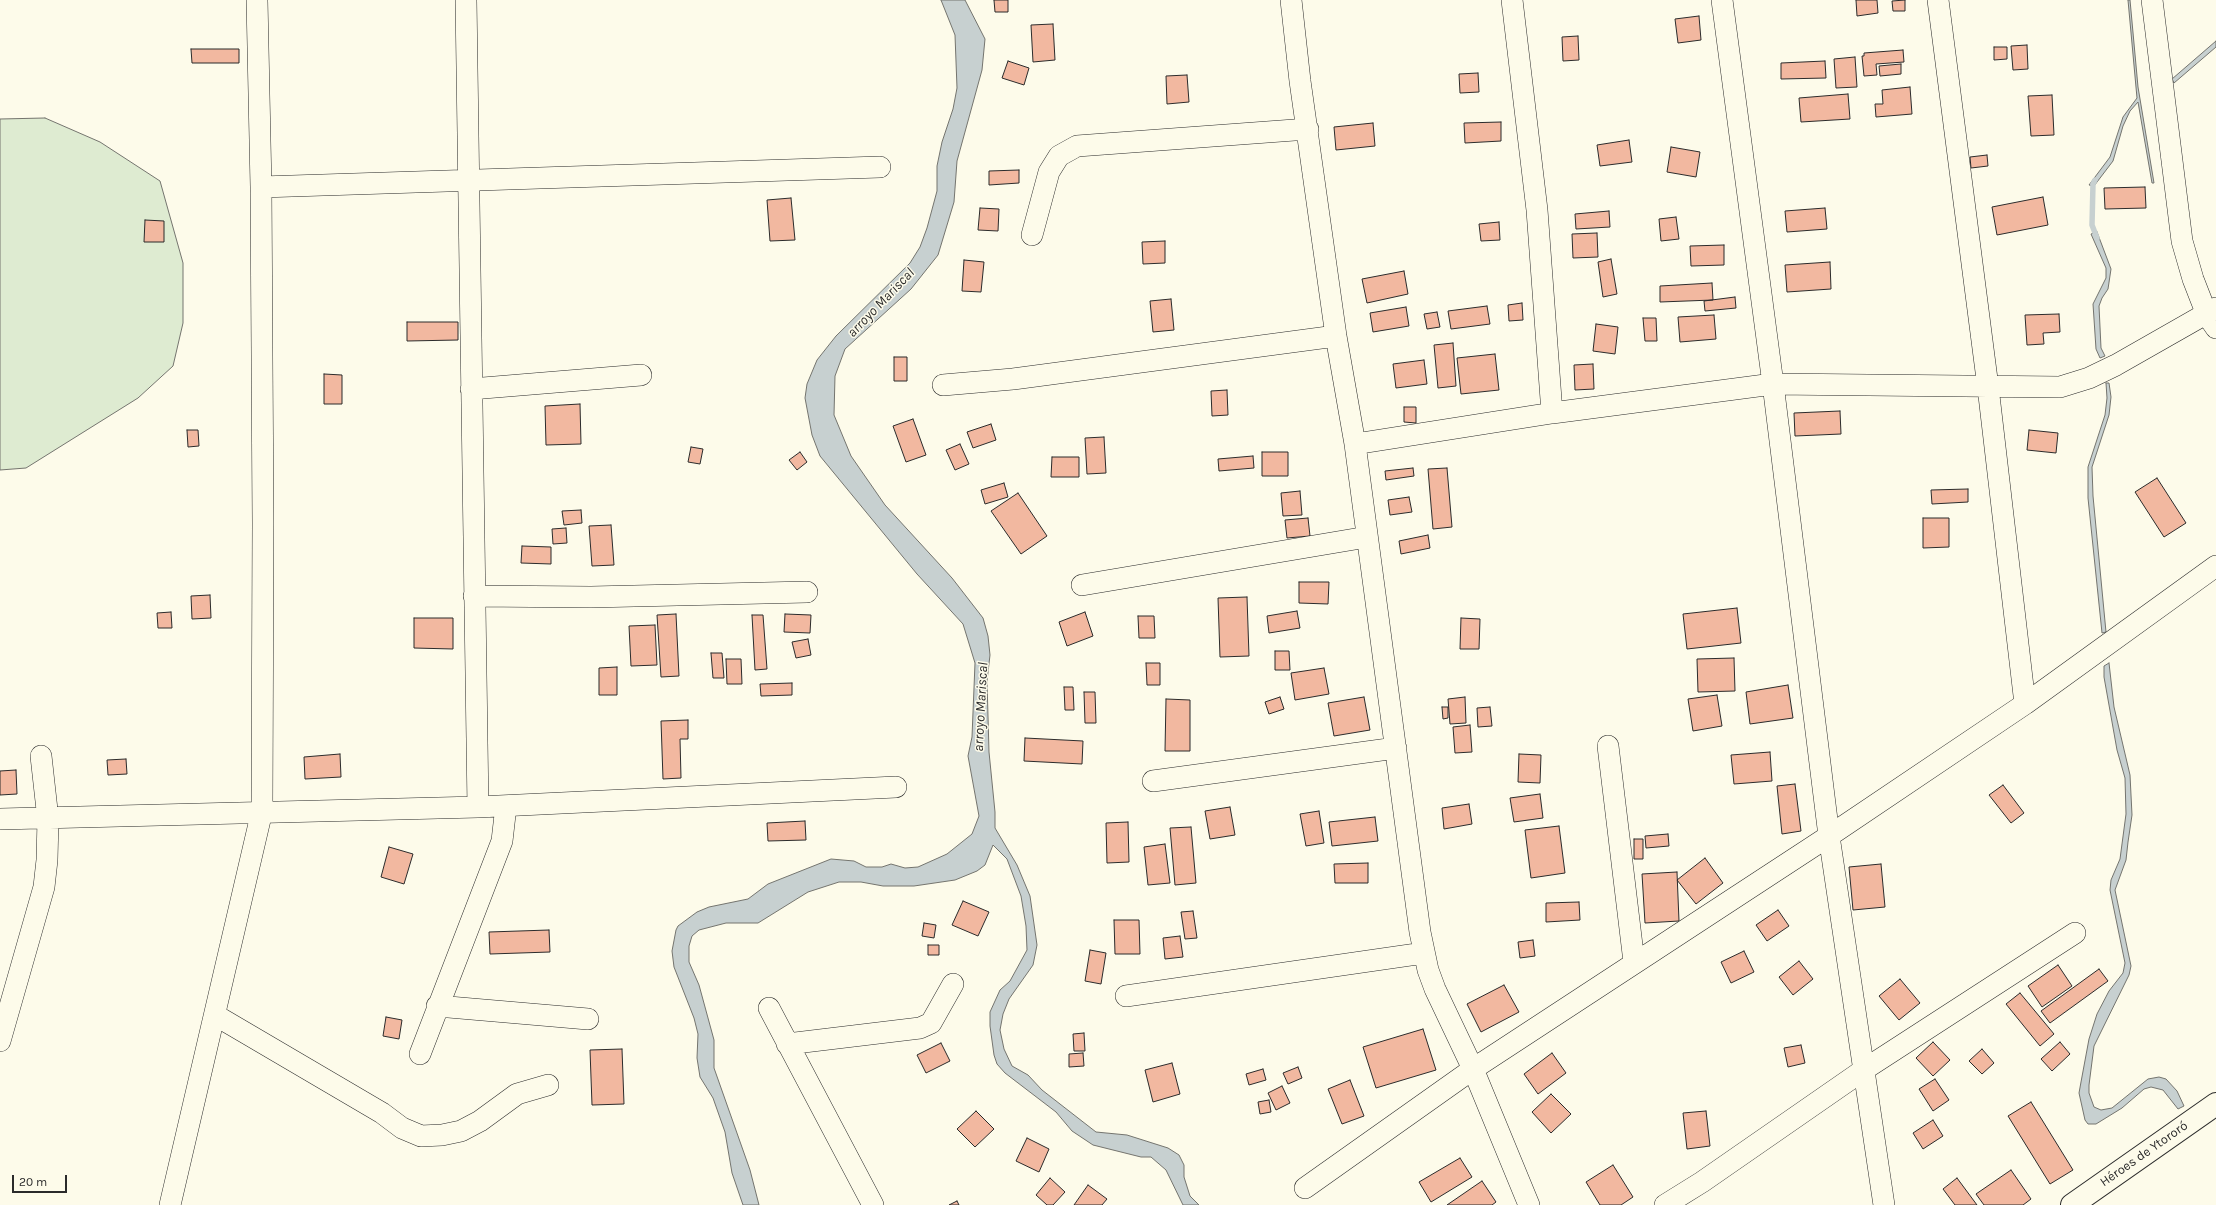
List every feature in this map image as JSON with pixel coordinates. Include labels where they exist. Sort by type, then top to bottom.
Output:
[{"type":"main road","name":"Héroes de Ytororó","points":[[2072,1205],[2216,1104]]},
{"type":"street","points":[[170,1205],[262,812],[263,524],[261,187],[257,0]]},
{"type":"street","points":[[466,0],[470,180],[470,389],[478,807]]},
{"type":"street","points":[[1291,0],[1336,336],[1355,444],[1424,953],[1435,989],[1473,1069],[1529,1205]]},
{"type":"street","points":[[1512,0],[1537,210],[1552,413]]},
{"type":"street","points":[[1722,0],[1773,384],[1829,836],[1865,1069],[1884,1205]]},
{"type":"street","points":[[1938,0],[1988,387],[2026,704]]},
{"type":"street","points":[[1355,444],[1552,413],[1773,384],[2060,387],[2089,378],[2213,317],[2193,279],[2182,241],[2152,0]]},
{"type":"street","points":[[1032,235],[1049,172],[1059,156],[1077,146],[1308,129]]},
{"type":"street","points":[[261,187],[880,167]]},
{"type":"street","points":[[943,385],[1013,378],[1336,336]]},
{"type":"street","points":[[470,389],[641,375]]},
{"type":"street","points":[[1082,585],[1367,537]]},
{"type":"street","points":[[1305,1188],[1473,1069],[1634,962],[1829,836],[2026,704],[2216,566]]},
{"type":"street","points":[[474,596],[591,597],[807,592]]},
{"type":"street","points":[[1608,746],[1634,962]]},
{"type":"street","points":[[1154,781],[1396,748]]},
{"type":"street","points":[[0,1041],[44,887],[47,860],[48,819],[41,756]]},
{"type":"street","points":[[0,819],[48,819],[478,807],[896,787]]},
{"type":"street","points":[[420,1054],[437,1006],[502,840],[505,828],[506,806]]},
{"type":"street","points":[[1665,1205],[1702,1182],[1865,1069],[2075,933]]},
{"type":"street","points":[[1126,996],[1424,953]]},
{"type":"street","points":[[787,1044],[920,1028],[931,1023],[953,984]]},
{"type":"street","points":[[437,1006],[588,1019]]},
{"type":"street","points":[[769,1008],[873,1205]]},
{"type":"street","points":[[215,1014],[382,1113],[402,1128],[421,1136],[442,1135],[460,1131],[480,1121],[517,1094],[548,1085]]},
{"type":"green space","points":[[45,118],[100,142],[160,181],[183,263],[183,323],[173,366],[138,398],[26,468],[0,470],[0,119]]},
{"type":"water","name":"arroyo Mariscal","points":[[941,0],[965,0],[985,39],[982,70],[957,161],[954,202],[938,255],[911,289],[845,349],[835,376],[834,415],[851,456],[885,505],[952,578],[983,618],[988,636],[990,655],[987,681],[989,752],[995,812],[995,828],[1017,865],[1030,896],[1037,945],[1033,965],[1009,999],[1003,1014],[1000,1030],[1004,1049],[1012,1066],[1028,1075],[1042,1090],[1096,1132],[1127,1135],[1168,1148],[1179,1155],[1184,1165],[1184,1177],[1190,1196],[1199,1205],[1183,1205],[1166,1170],[1151,1157],[1141,1157],[1093,1145],[1072,1131],[1056,1112],[1005,1073],[997,1064],[994,1055],[990,1026],[990,1012],[1000,990],[1010,981],[1027,950],[1026,926],[1021,896],[1007,859],[993,845],[985,865],[977,871],[955,880],[914,886],[883,886],[861,882],[839,882],[808,892],[758,923],[726,923],[699,930],[692,936],[689,946],[689,962],[699,985],[714,1040],[714,1068],[750,1170],[759,1205],[743,1205],[732,1173],[725,1132],[713,1098],[700,1077],[697,1058],[698,1034],[694,1018],[674,967],[672,951],[676,930],[678,926],[697,912],[709,907],[748,899],[768,884],[831,859],[854,861],[866,867],[882,867],[891,864],[905,868],[918,867],[947,854],[972,834],[979,816],[968,756],[972,737],[975,663],[963,624],[917,574],[820,456],[812,435],[805,398],[807,384],[817,360],[836,336],[910,263],[920,247],[927,228],[937,191],[937,166],[942,142],[953,109],[957,88],[955,35]]},
{"type":"water","points":[[2128,0],[2130,0],[2138,87],[2154,183],[2152,183],[2138,102],[2130,111],[2123,126],[2113,161],[2094,186],[2089,185],[2110,157],[2123,117],[2137,98]]},
{"type":"water","points":[[2216,41],[2216,47],[2174,83],[2172,79]]},
{"type":"water","points":[[2097,232],[2111,269],[2108,289],[2099,306],[2101,348],[2105,356],[2100,358],[2096,349],[2093,304],[2106,278],[2106,268],[2091,234]]},
{"type":"water","points":[[2106,383],[2109,383],[2111,397],[2109,415],[2092,467],[2093,496],[2106,632],[2102,633],[2088,498],[2088,467],[2105,415],[2107,398]]},
{"type":"water","points":[[2109,663],[2114,707],[2130,775],[2132,815],[2126,860],[2115,890],[2131,966],[2129,975],[2094,1046],[2089,1093],[2094,1107],[2101,1110],[2112,1108],[2148,1079],[2159,1077],[2166,1079],[2177,1091],[2184,1106],[2178,1109],[2163,1090],[2151,1087],[2144,1089],[2122,1108],[2096,1124],[2088,1124],[2085,1120],[2079,1093],[2089,1039],[2097,1014],[2109,991],[2123,973],[2125,963],[2110,890],[2111,880],[2120,859],[2126,814],[2125,778],[2117,750],[2104,677],[2104,666]]},
{"type":"building","points":[[994,0],[1008,0],[1008,12],[995,12]]},
{"type":"building","points":[[1856,0],[1877,0],[1878,13],[1857,16]]},
{"type":"building","points":[[1905,0],[1905,11],[1893,11],[1892,1]]},
{"type":"building","points":[[1699,16],[1701,40],[1678,43],[1675,19]]},
{"type":"building","points":[[1053,24],[1055,60],[1033,62],[1031,25]]},
{"type":"building","points":[[1578,36],[1579,60],[1563,61],[1562,37]]},
{"type":"building","points":[[2027,45],[2028,69],[2013,70],[2011,46]]},
{"type":"building","points":[[1994,47],[2007,47],[2007,59],[1994,60]]},
{"type":"building","points":[[191,49],[239,49],[239,63],[192,63]]},
{"type":"building","points":[[1903,50],[1904,62],[1876,64],[1877,75],[1864,76],[1862,56],[1864,56],[1864,53]]},
{"type":"building","points":[[1855,57],[1857,87],[1836,88],[1834,59]]},
{"type":"building","points":[[1008,61],[1029,68],[1024,85],[1002,78]]},
{"type":"building","points":[[1825,61],[1826,78],[1781,79],[1781,63]]},
{"type":"building","points":[[1901,64],[1901,74],[1880,76],[1879,66]]},
{"type":"building","points":[[1478,73],[1479,92],[1460,93],[1459,74]]},
{"type":"building","points":[[1187,75],[1189,102],[1167,104],[1166,76]]},
{"type":"building","points":[[1910,87],[1912,114],[1876,117],[1875,104],[1883,104],[1882,90]]},
{"type":"building","points":[[1848,94],[1850,119],[1801,122],[1799,98]]},
{"type":"building","points":[[2052,95],[2054,135],[2031,136],[2028,96]]},
{"type":"building","points":[[1501,122],[1501,141],[1465,143],[1464,123]]},
{"type":"building","points":[[1373,123],[1375,146],[1336,150],[1334,127]]},
{"type":"building","points":[[1629,140],[1632,162],[1600,166],[1597,145]]},
{"type":"building","points":[[1671,147],[1700,152],[1696,177],[1667,172]]},
{"type":"building","points":[[1987,155],[1988,166],[1971,168],[1970,157]]},
{"type":"building","points":[[1019,170],[1019,183],[989,185],[989,171]]},
{"type":"building","points":[[2145,187],[2146,208],[2105,209],[2104,188]]},
{"type":"building","points":[[2043,197],[2048,225],[1997,235],[1992,207]]},
{"type":"building","points":[[791,198],[795,240],[770,241],[767,200]]},
{"type":"building","points":[[980,208],[999,209],[998,231],[978,230]]},
{"type":"building","points":[[1825,208],[1827,229],[1787,232],[1785,211]]},
{"type":"building","points":[[1609,211],[1610,227],[1576,229],[1575,214]]},
{"type":"building","points":[[1676,217],[1679,239],[1661,241],[1659,219]]},
{"type":"building","points":[[145,220],[164,221],[164,242],[144,242]]},
{"type":"building","points":[[1499,222],[1500,240],[1481,241],[1479,224]]},
{"type":"building","points":[[1597,233],[1598,257],[1573,258],[1572,234]]},
{"type":"building","points":[[1165,241],[1165,263],[1143,264],[1142,242]]},
{"type":"building","points":[[1724,245],[1724,265],[1691,266],[1690,246]]},
{"type":"building","points":[[1611,259],[1617,294],[1603,297],[1598,262]]},
{"type":"building","points":[[964,260],[984,262],[981,292],[962,291]]},
{"type":"building","points":[[1830,262],[1831,289],[1787,292],[1785,265]]},
{"type":"building","points":[[1404,271],[1408,294],[1367,303],[1362,279]]},
{"type":"building","points":[[1712,283],[1713,300],[1660,302],[1660,286]]},
{"type":"building","points":[[1735,297],[1736,308],[1705,311],[1704,301]]},
{"type":"building","points":[[1171,299],[1174,330],[1153,332],[1150,301]]},
{"type":"building","points":[[1522,303],[1523,320],[1509,321],[1508,305]]},
{"type":"building","points":[[1487,306],[1490,324],[1451,329],[1448,311]]},
{"type":"building","points":[[1406,307],[1409,326],[1373,332],[1370,313]]},
{"type":"building","points":[[1437,312],[1440,327],[1427,329],[1424,314]]},
{"type":"building","points":[[2059,314],[2060,332],[2043,333],[2044,344],[2027,345],[2025,315]]},
{"type":"building","points":[[1714,315],[1716,339],[1680,342],[1678,317]]},
{"type":"building","points":[[1643,318],[1656,318],[1657,341],[1645,341]]},
{"type":"building","points":[[407,322],[458,322],[458,340],[407,341]]},
{"type":"building","points":[[1596,324],[1618,327],[1615,354],[1593,351]]},
{"type":"building","points":[[1453,343],[1456,386],[1438,388],[1434,345]]},
{"type":"building","points":[[1495,354],[1499,390],[1461,394],[1457,358]]},
{"type":"building","points":[[894,357],[907,357],[907,381],[894,381]]},
{"type":"building","points":[[1424,360],[1427,384],[1396,388],[1393,364]]},
{"type":"building","points":[[1593,364],[1594,389],[1575,390],[1574,365]]},
{"type":"building","points":[[324,374],[342,375],[342,404],[324,404]]},
{"type":"building","points":[[1227,390],[1228,415],[1212,416],[1211,391]]},
{"type":"building","points":[[580,404],[581,444],[546,445],[545,406]]},
{"type":"building","points":[[1404,407],[1416,407],[1416,423],[1404,422]]},
{"type":"building","points":[[1840,411],[1841,434],[1795,436],[1794,413]]},
{"type":"building","points":[[913,419],[926,455],[906,462],[893,426]]},
{"type":"building","points":[[991,424],[996,440],[973,448],[967,432]]},
{"type":"building","points":[[187,430],[198,430],[199,446],[188,447]]},
{"type":"building","points":[[2029,430],[2058,433],[2056,453],[2027,450]]},
{"type":"building","points":[[1104,437],[1106,473],[1087,474],[1085,438]]},
{"type":"building","points":[[960,444],[969,464],[955,470],[946,450]]},
{"type":"building","points":[[691,447],[703,449],[700,464],[688,462]]},
{"type":"building","points":[[800,452],[807,462],[797,470],[789,460]]},
{"type":"building","points":[[1262,452],[1288,452],[1288,476],[1262,476]]},
{"type":"building","points":[[1253,456],[1254,468],[1219,471],[1218,459]]},
{"type":"building","points":[[1052,457],[1079,457],[1079,477],[1051,477]]},
{"type":"building","points":[[1413,468],[1414,476],[1386,480],[1385,471]]},
{"type":"building","points":[[1447,468],[1452,527],[1433,529],[1428,469]]},
{"type":"building","points":[[2157,478],[2186,523],[2164,537],[2135,492]]},
{"type":"building","points":[[1004,483],[1008,497],[985,504],[981,490]]},
{"type":"building","points":[[1968,489],[1968,502],[1932,504],[1931,490]]},
{"type":"building","points":[[1300,491],[1302,515],[1283,516],[1281,493]]},
{"type":"building","points":[[1018,493],[1047,536],[1021,554],[991,511]]},
{"type":"building","points":[[1409,497],[1412,512],[1390,515],[1388,500]]},
{"type":"building","points":[[581,510],[582,523],[564,525],[562,511]]},
{"type":"building","points":[[1308,518],[1310,536],[1287,538],[1285,520]]},
{"type":"building","points":[[1923,518],[1949,518],[1949,547],[1923,548]]},
{"type":"building","points":[[611,525],[614,565],[592,566],[589,526]]},
{"type":"building","points":[[566,528],[567,543],[553,544],[552,529]]},
{"type":"building","points":[[1428,535],[1430,548],[1401,554],[1399,541]]},
{"type":"building","points":[[522,546],[551,547],[551,564],[521,563]]},
{"type":"building","points":[[1299,582],[1329,582],[1328,604],[1299,603]]},
{"type":"building","points":[[210,595],[211,618],[192,619],[191,596]]},
{"type":"building","points":[[1247,597],[1249,656],[1220,657],[1218,598]]},
{"type":"building","points":[[1737,608],[1741,643],[1687,649],[1683,614]]},
{"type":"building","points":[[1297,611],[1300,628],[1269,633],[1267,616]]},
{"type":"building","points":[[171,612],[172,628],[158,628],[157,613]]},
{"type":"building","points":[[1085,612],[1093,636],[1067,646],[1059,622]]},
{"type":"building","points":[[676,614],[679,676],[661,677],[657,615]]},
{"type":"building","points":[[785,614],[811,615],[810,633],[784,632]]},
{"type":"building","points":[[752,615],[763,615],[767,669],[755,670]]},
{"type":"building","points":[[1138,616],[1154,616],[1155,638],[1139,638]]},
{"type":"building","points":[[414,618],[453,618],[453,649],[414,648]]},
{"type":"building","points":[[1461,618],[1480,619],[1479,649],[1460,649]]},
{"type":"building","points":[[655,625],[657,665],[631,666],[629,626]]},
{"type":"building","points":[[808,639],[811,655],[796,658],[792,642]]},
{"type":"building","points":[[1275,651],[1289,651],[1290,670],[1275,670]]},
{"type":"building","points":[[711,653],[722,653],[724,678],[713,678]]},
{"type":"building","points":[[1734,658],[1735,691],[1698,692],[1697,659]]},
{"type":"building","points":[[726,659],[741,659],[742,684],[727,684]]},
{"type":"building","points":[[1146,663],[1160,663],[1160,685],[1147,685]]},
{"type":"building","points":[[617,667],[617,695],[599,695],[599,668]]},
{"type":"building","points":[[1324,668],[1329,694],[1295,700],[1291,673]]},
{"type":"building","points":[[792,683],[792,695],[761,696],[760,684]]},
{"type":"building","points":[[1788,685],[1793,718],[1750,724],[1746,692]]},
{"type":"building","points":[[1064,687],[1073,687],[1074,710],[1065,710]]},
{"type":"building","points":[[1084,692],[1095,692],[1096,723],[1085,723]]},
{"type":"building","points":[[1717,695],[1722,726],[1693,731],[1688,699]]},
{"type":"building","points":[[1280,697],[1284,709],[1269,714],[1265,702]]},
{"type":"building","points":[[1364,697],[1370,730],[1334,736],[1328,703]]},
{"type":"building","points":[[1465,697],[1466,723],[1450,724],[1448,699]]},
{"type":"building","points":[[1166,699],[1190,700],[1190,751],[1165,751]]},
{"type":"building","points":[[1442,707],[1448,707],[1448,718],[1443,719]]},
{"type":"building","points":[[1490,707],[1492,726],[1478,727],[1477,708]]},
{"type":"building","points":[[688,720],[688,739],[680,739],[681,778],[663,779],[661,721]]},
{"type":"building","points":[[1470,725],[1472,752],[1455,753],[1453,727]]},
{"type":"building","points":[[1025,738],[1083,741],[1082,764],[1024,761]]},
{"type":"building","points":[[1770,752],[1772,781],[1734,784],[1731,755]]},
{"type":"building","points":[[340,754],[341,777],[305,779],[304,757]]},
{"type":"building","points":[[1519,754],[1541,755],[1540,783],[1518,782]]},
{"type":"building","points":[[126,759],[127,774],[108,775],[107,760]]},
{"type":"building","points":[[16,770],[17,794],[0,795],[0,771]]},
{"type":"building","points":[[1795,784],[1801,831],[1782,834],[1777,786]]},
{"type":"building","points":[[2003,785],[2024,813],[2011,823],[1989,795]]},
{"type":"building","points":[[1540,794],[1543,818],[1514,822],[1510,798]]},
{"type":"building","points":[[1469,804],[1472,824],[1444,829],[1442,808]]},
{"type":"building","points":[[1230,807],[1235,835],[1210,839],[1205,811]]},
{"type":"building","points":[[1319,811],[1324,843],[1306,846],[1300,814]]},
{"type":"building","points":[[1375,817],[1378,841],[1332,846],[1329,822]]},
{"type":"building","points":[[805,821],[806,840],[768,841],[767,823]]},
{"type":"building","points":[[1128,822],[1129,862],[1107,863],[1106,823]]},
{"type":"building","points":[[1559,826],[1565,873],[1531,878],[1525,830]]},
{"type":"building","points":[[1191,827],[1196,883],[1175,885],[1170,828]]},
{"type":"building","points":[[1668,834],[1669,846],[1646,848],[1645,836]]},
{"type":"building","points":[[1634,839],[1643,839],[1643,859],[1634,859]]},
{"type":"building","points":[[1165,844],[1170,883],[1148,885],[1144,847]]},
{"type":"building","points":[[389,847],[413,854],[404,884],[381,877]]},
{"type":"building","points":[[1705,858],[1723,883],[1696,904],[1677,880]]},
{"type":"building","points":[[1368,863],[1368,883],[1335,883],[1334,864]]},
{"type":"building","points":[[1881,864],[1885,907],[1853,910],[1849,867]]},
{"type":"building","points":[[1677,872],[1679,921],[1645,923],[1642,874]]},
{"type":"building","points":[[963,901],[989,912],[978,936],[952,925]]},
{"type":"building","points":[[1579,902],[1580,920],[1546,922],[1546,903]]},
{"type":"building","points":[[1778,910],[1789,926],[1767,941],[1756,925]]},
{"type":"building","points":[[1193,911],[1197,938],[1185,939],[1181,912]]},
{"type":"building","points":[[1114,920],[1139,920],[1140,954],[1115,954]]},
{"type":"building","points":[[924,923],[936,925],[934,938],[922,936]]},
{"type":"building","points":[[549,930],[550,952],[490,954],[489,932]]},
{"type":"building","points":[[1180,936],[1183,957],[1165,959],[1163,938]]},
{"type":"building","points":[[1533,940],[1535,956],[1520,958],[1518,942]]},
{"type":"building","points":[[928,945],[939,945],[939,955],[928,955]]},
{"type":"building","points":[[1090,950],[1106,953],[1101,984],[1085,981]]},
{"type":"building","points":[[1744,951],[1754,972],[1731,983],[1721,962]]},
{"type":"building","points":[[1799,961],[1813,979],[1793,995],[1779,977]]},
{"type":"building","points":[[2058,965],[2072,986],[2042,1007],[2028,986]]},
{"type":"building","points":[[2099,969],[2108,981],[2050,1023],[2041,1011]]},
{"type":"building","points":[[1900,979],[1920,1003],[1899,1020],[1879,996]]},
{"type":"building","points":[[1504,985],[1519,1012],[1481,1032],[1467,1004]]},
{"type":"building","points":[[2020,993],[2054,1034],[2040,1046],[2006,1004]]},
{"type":"building","points":[[386,1017],[402,1020],[399,1039],[383,1036]]},
{"type":"building","points":[[1423,1029],[1436,1070],[1376,1088],[1363,1047]]},
{"type":"building","points":[[1084,1033],[1085,1051],[1074,1051],[1073,1034]]},
{"type":"building","points":[[1933,1042],[1950,1060],[1933,1076],[1916,1058]]},
{"type":"building","points":[[2060,1042],[2070,1054],[2052,1071],[2041,1059]]},
{"type":"building","points":[[941,1043],[950,1061],[926,1073],[917,1055]]},
{"type":"building","points":[[1801,1045],[1805,1063],[1788,1067],[1784,1048]]},
{"type":"building","points":[[622,1049],[624,1104],[592,1105],[590,1050]]},
{"type":"building","points":[[1982,1049],[1994,1063],[1982,1074],[1969,1061]]},
{"type":"building","points":[[1083,1053],[1084,1066],[1069,1067],[1069,1054]]},
{"type":"building","points":[[1552,1053],[1566,1073],[1538,1094],[1524,1074]]},
{"type":"building","points":[[1172,1063],[1180,1094],[1153,1102],[1145,1070]]},
{"type":"building","points":[[1298,1067],[1302,1078],[1288,1084],[1283,1073]]},
{"type":"building","points":[[1263,1069],[1266,1080],[1249,1085],[1246,1074]]},
{"type":"building","points":[[1935,1079],[1949,1100],[1933,1111],[1919,1089]]},
{"type":"building","points":[[1350,1080],[1364,1116],[1342,1124],[1328,1089]]},
{"type":"building","points":[[1282,1086],[1290,1103],[1276,1110],[1268,1093]]},
{"type":"building","points":[[1551,1094],[1571,1114],[1551,1133],[1532,1112]]},
{"type":"building","points":[[1269,1100],[1271,1112],[1260,1114],[1258,1102]]},
{"type":"building","points":[[2031,1102],[2073,1170],[2050,1184],[2008,1116]]},
{"type":"building","points":[[976,1111],[994,1129],[975,1147],[957,1129]]},
{"type":"building","points":[[1706,1111],[1710,1146],[1687,1149],[1683,1113]]},
{"type":"building","points":[[1933,1120],[1943,1136],[1923,1149],[1913,1133]]},
{"type":"building","points":[[1027,1138],[1049,1149],[1039,1172],[1016,1161]]},
{"type":"building","points":[[1460,1158],[1472,1177],[1431,1202],[1419,1182]]},
{"type":"building","points":[[1613,1165],[1633,1197],[1621,1205],[1600,1205],[1586,1182]]},
{"type":"building","points":[[2011,1170],[2031,1199],[2023,1205],[1984,1205],[1976,1194]]},
{"type":"building","points":[[1050,1178],[1065,1192],[1053,1205],[1047,1205],[1036,1195]]},
{"type":"building","points":[[1957,1178],[1977,1205],[1955,1205],[1943,1189]]},
{"type":"building","points":[[1482,1181],[1496,1202],[1492,1205],[1447,1205]]},
{"type":"building","points":[[1088,1185],[1107,1199],[1102,1205],[1074,1205]]},
{"type":"building","points":[[957,1201],[959,1205],[949,1205]]},
{"type":"waterway","points":[[2095,180],[2093,184],[2092,225],[2097,238]]}]
